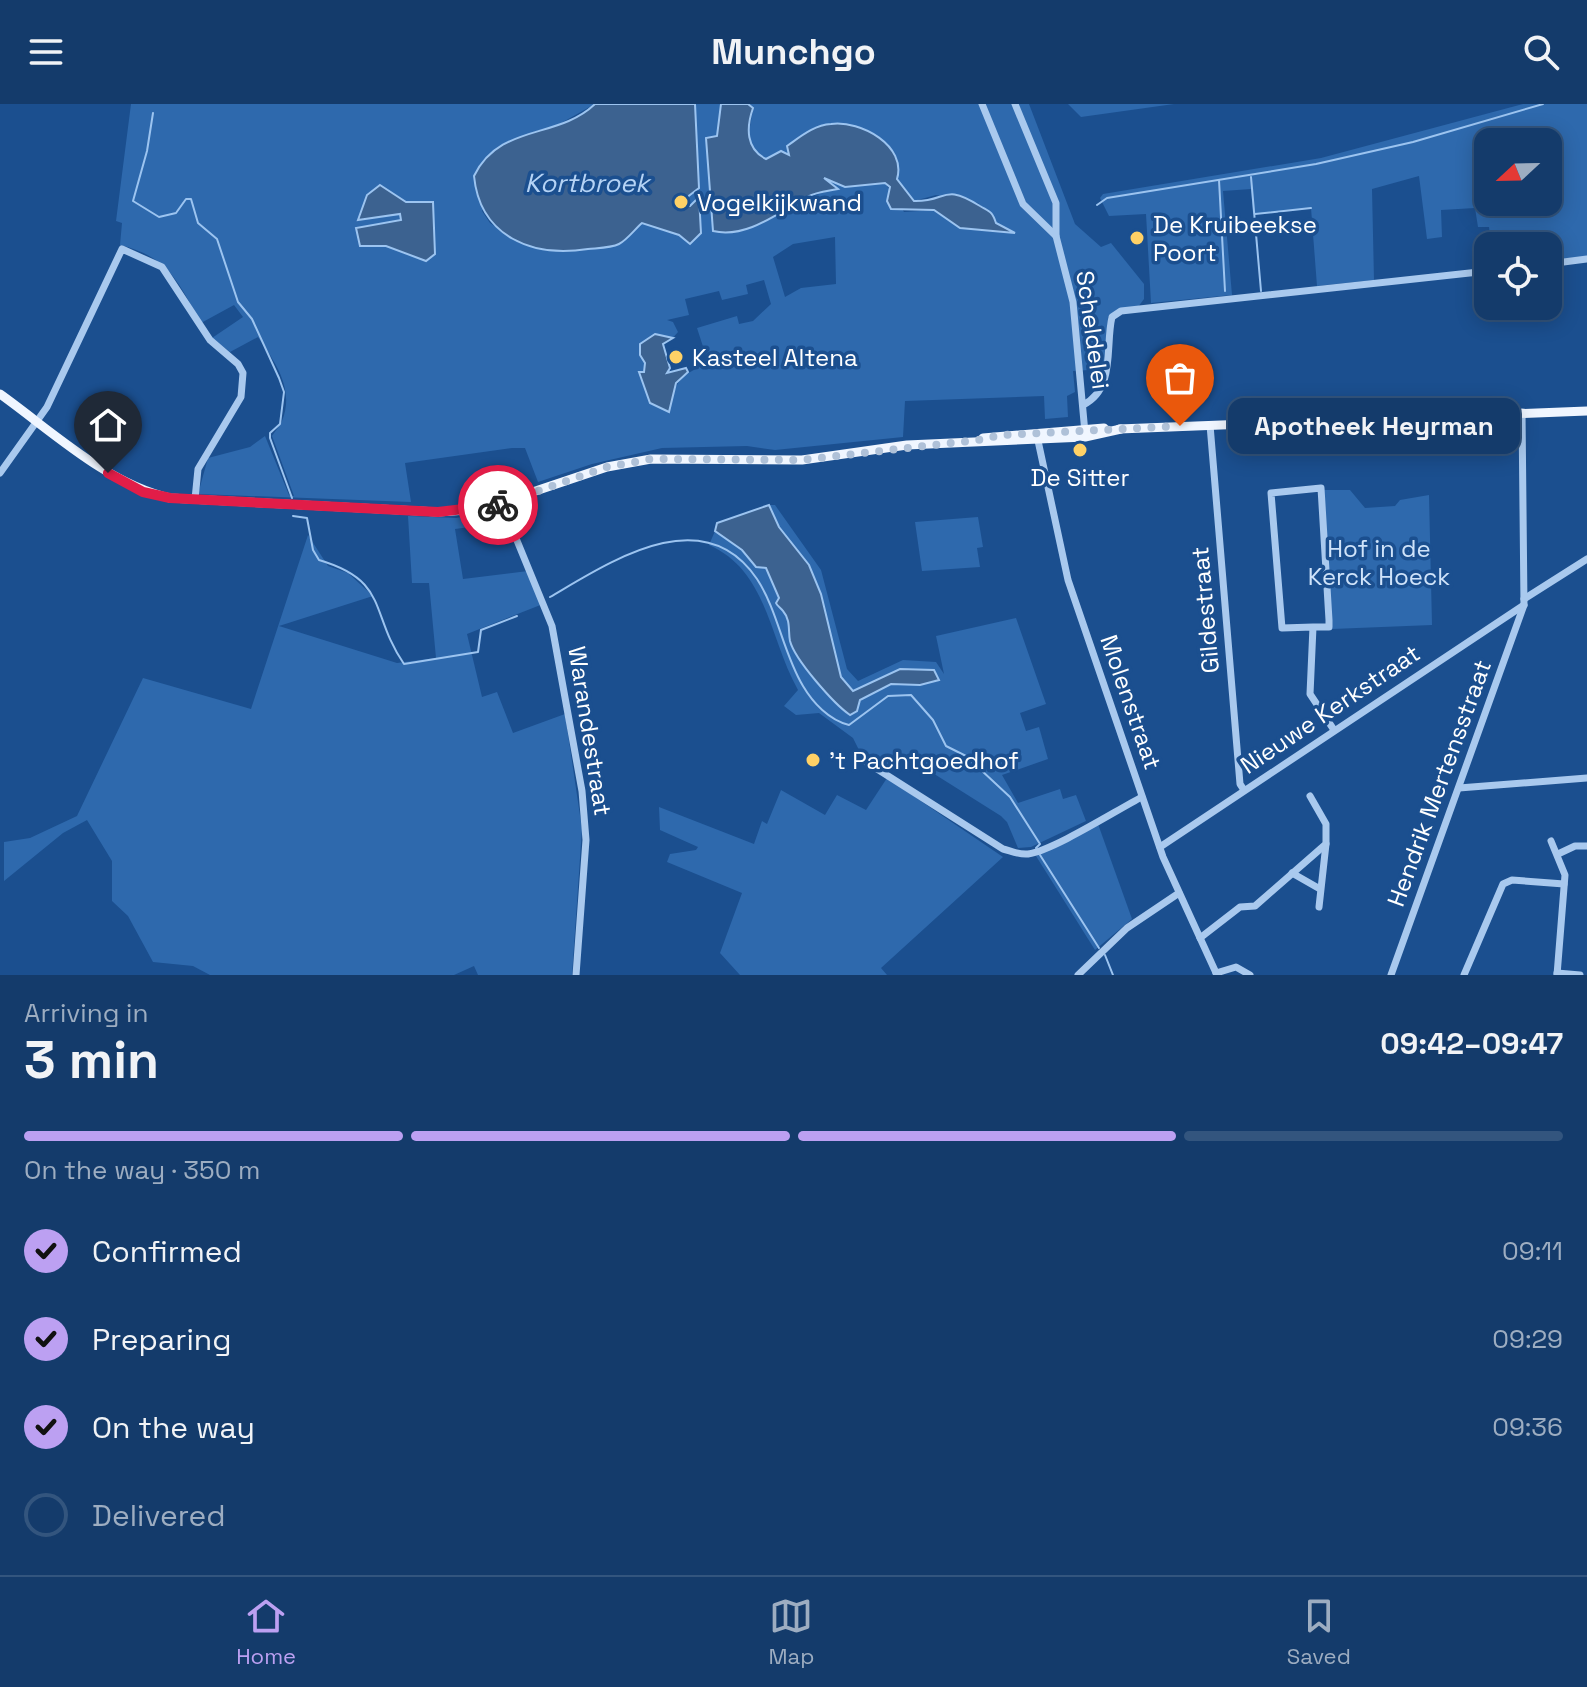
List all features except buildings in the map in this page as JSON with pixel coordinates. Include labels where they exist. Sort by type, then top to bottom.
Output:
[{"type":"main road","points":[[0,394],[108,473],[143,492],[195,499],[438,512],[502,504],[607,467],[651,459],[802,460],[978,440],[1121,429],[1587,411]]},
{"type":"street","points":[[982,104],[1023,204],[1056,236]]},
{"type":"street","name":"Scheldelei","points":[[1015,104],[1058,210],[1056,236],[1073,302],[1085,433]]},
{"type":"street","points":[[0,473],[39,422],[122,249],[152,260],[169,275],[210,340],[238,364],[243,373],[241,397],[198,469],[195,499]]},
{"type":"street","points":[[1562,262],[1587,259]]},
{"type":"street","points":[[1083,405],[1099,389],[1109,363],[1112,317],[1121,311],[1474,273]]},
{"type":"street","points":[[1522,412],[1524,602]]},
{"type":"street","name":"Gildestraat","points":[[1210,425],[1240,780],[1244,790]]},
{"type":"street","name":"Molenstraat","points":[[1036,436],[1062,561],[1160,847],[1216,974]]},
{"type":"street","points":[[1321,488],[1329,627],[1313,627],[1282,628],[1271,493],[1321,488]]},
{"type":"street","name":"Warandestraat","points":[[502,504],[552,626],[580,777],[586,840],[576,975]]},
{"type":"street","name":"Nieuwe Kerkstraat","points":[[1160,847],[1587,559]]},
{"type":"street","name":"Hendrik Mertensstraat","points":[[1391,975],[1524,602]]},
{"type":"street","points":[[1313,627],[1310,694],[1334,730]]},
{"type":"street","points":[[863,760],[1003,849],[1018,854],[1040,849],[1142,797]]},
{"type":"street","points":[[1459,788],[1587,778]]},
{"type":"street","points":[[1310,796],[1326,824],[1319,907]]},
{"type":"street","points":[[1551,841],[1558,854],[1564,884],[1557,974],[1580,975]]},
{"type":"street","points":[[1200,938],[1240,907],[1255,906],[1326,844]]},
{"type":"street","points":[[1558,854],[1575,846],[1587,846]]},
{"type":"street","points":[[1292,873],[1320,889]]},
{"type":"street","points":[[1464,975],[1503,884],[1512,880],[1564,884]]},
{"type":"street","points":[[1078,975],[1127,928],[1179,893]]},
{"type":"street","points":[[1216,974],[1236,967],[1250,975]]},
{"type":"green space","points":[[131,104],[595,104],[554,127],[532,132],[482,211],[490,223],[522,244],[618,245],[642,223],[679,235],[698,198],[690,206],[679,206],[678,198],[699,188],[695,104],[721,104],[717,136],[706,139],[714,231],[747,226],[836,189],[823,178],[845,187],[885,183],[904,212],[934,210],[973,227],[1015,232],[996,223],[978,203],[936,195],[914,201],[899,184],[790,155],[766,159],[756,154],[748,138],[753,109],[748,104],[1029,104],[1075,224],[1101,247],[1111,243],[1144,284],[1144,299],[1138,307],[1119,309],[1108,317],[1105,369],[1073,371],[1075,392],[1067,396],[1068,417],[1045,419],[1044,396],[905,401],[903,437],[775,450],[747,446],[662,448],[592,464],[538,482],[525,448],[405,463],[411,502],[198,494],[208,458],[250,447],[265,436],[289,495],[294,496],[272,436],[281,423],[285,409],[285,387],[258,337],[230,352],[212,338],[243,317],[234,305],[201,323],[178,283],[161,264],[150,256],[120,245],[122,223],[116,221]],"holes":[[[406,202],[433,202],[426,261],[386,246],[360,246],[356,228],[401,220]],[[835,237],[836,284],[801,288],[785,297],[773,257],[793,244]],[[764,280],[771,304],[753,321],[739,324],[737,316],[697,328],[708,362],[680,380],[669,412],[640,372],[644,372],[653,354],[678,332],[673,322],[667,320],[689,315],[685,299],[719,291],[722,300],[748,294],[746,285]]]},
{"type":"green space","points":[[1068,104],[1174,104],[1081,117]]},
{"type":"green space","points":[[1523,104],[1587,104],[1587,256],[1562,259],[1562,232],[1490,232],[1489,227],[1478,227],[1476,216],[1562,216],[1562,128],[1474,128],[1474,208],[1441,210],[1442,237],[1427,239],[1419,176],[1372,189],[1374,280],[1317,286],[1311,208],[1253,214],[1251,189],[1223,191],[1232,295],[1151,303],[1146,214],[1109,216],[1100,198],[1103,194],[1321,158]]},
{"type":"green space","name":"Hof in de Kerck Hoeck","points":[[1324,490],[1350,490],[1365,508],[1395,506],[1400,500],[1429,495],[1432,625],[1332,629]]},
{"type":"green space","points":[[769,505],[775,505],[821,570],[847,669],[858,681],[903,660],[936,662],[944,674],[936,636],[1016,618],[1046,704],[1020,713],[1026,731],[1039,727],[1048,759],[1002,775],[1018,803],[1060,789],[1063,799],[1076,795],[1086,821],[1031,847],[1018,848],[1007,822],[1001,816],[912,760],[895,772],[860,752],[853,738],[819,713],[796,715],[784,706],[798,690],[765,608],[744,571],[709,545],[715,531],[742,550],[756,567],[766,568],[791,630],[789,638],[821,689],[847,714],[883,687],[896,683],[925,682],[936,674],[934,670],[900,669],[853,691],[841,677],[821,594],[809,565],[779,527]]},
{"type":"green space","points":[[492,511],[501,516],[499,523],[455,529],[463,579],[528,571],[543,604],[467,634],[482,697],[497,692],[513,733],[565,714],[582,829],[572,975],[478,975],[474,966],[454,975],[210,975],[193,966],[153,962],[128,916],[112,901],[112,861],[87,820],[63,833],[4,881],[4,842],[30,838],[77,816],[143,678],[251,709],[308,535],[328,566],[348,573],[373,596],[279,626],[397,663],[436,658],[429,583],[412,583],[408,516],[456,518]]},
{"type":"green space","points":[[978,517],[983,547],[977,548],[980,567],[922,571],[915,522]]},
{"type":"green space","points":[[887,778],[1003,857],[881,968],[887,975],[740,975],[720,953],[742,893],[667,862],[670,854],[696,850],[698,847],[660,830],[659,807],[754,844],[762,821],[767,824],[781,790],[825,815],[837,795],[866,810]]},
{"type":"green space","points":[[1098,824],[1132,919],[1095,950],[1036,856]]},
{"type":"water","name":"Kortbroek","points":[[595,104],[695,104],[699,188],[686,198],[678,198],[679,206],[690,206],[699,197],[701,233],[690,244],[679,235],[642,223],[616,245],[568,251],[548,250],[513,239],[498,228],[487,214],[478,197],[474,176],[485,159],[514,139],[564,123]]},
{"type":"water","points":[[721,104],[748,104],[753,108],[749,137],[755,150],[766,159],[781,151],[789,155],[787,146],[825,125],[843,124],[868,131],[888,146],[895,156],[897,179],[914,201],[958,195],[988,211],[996,223],[1015,233],[960,228],[934,210],[891,209],[887,201],[890,187],[885,183],[845,187],[824,178],[838,189],[811,195],[750,228],[713,231],[706,138],[717,136]]},
{"type":"water","points":[[380,185],[406,202],[433,202],[435,254],[426,261],[386,246],[360,246],[356,228],[401,220],[400,214],[358,220],[367,195]]},
{"type":"water","points":[[655,334],[673,338],[663,344],[670,368],[667,373],[686,368],[688,372],[676,383],[669,412],[650,403],[639,372],[644,372],[645,363],[640,355],[640,344]]},
{"type":"water","points":[[769,505],[779,527],[809,565],[821,594],[841,677],[853,691],[900,669],[934,670],[939,680],[920,685],[891,684],[860,700],[857,711],[850,715],[835,701],[793,649],[787,618],[776,603],[779,598],[766,568],[756,567],[742,550],[715,531],[717,523]]},
{"type":"waterway","points":[[1097,205],[1107,198],[1316,164],[1413,142],[1543,104]]},
{"type":"waterway","points":[[153,113],[147,151],[133,201],[159,217],[176,213],[186,199],[191,199],[198,223],[217,239],[238,302],[252,319],[284,392],[280,424],[270,433],[270,438],[292,498]]},
{"type":"waterway","points":[[1251,177],[1261,291]]},
{"type":"waterway","points":[[1219,180],[1225,291]]},
{"type":"waterway","points":[[1255,214],[1311,208]]},
{"type":"waterway","points":[[293,516],[307,518],[313,550],[319,560],[342,568],[368,589],[404,664],[478,652],[481,630],[517,616]]},
{"type":"waterway","points":[[550,597],[600,568],[656,545],[684,540],[710,543],[735,555],[764,591],[796,673],[822,710],[849,725],[888,696],[911,695],[933,720],[946,746],[966,756],[1010,797],[1040,844],[1036,848]]},
{"type":"waterway","points":[[1040,855],[1099,948]]},
{"type":"waterway","points":[[1105,955],[1113,975]]},
{"type":"way so far","points":[[498,505],[569,478],[651,459],[802,460],[1002,435],[1180,426]]},
{"type":"place","name":"Vogelkijkwand","points":[[681,202]]},
{"type":"place","name":"De Kruibeekse Poort","points":[[1137,238]]},
{"type":"place","name":"Kasteel Altena","points":[[676,357]]},
{"type":"place","name":"Apotheek Heyrman","points":[[1180,426]]},
{"type":"place","name":"De Sitter","points":[[1080,450]]},
{"type":"place","name":"'t Pachtgoedhof","points":[[813,760]]},
{"type":"route","points":[[108,473],[143,492],[170,498],[438,512],[462,512],[498,505]]}]
